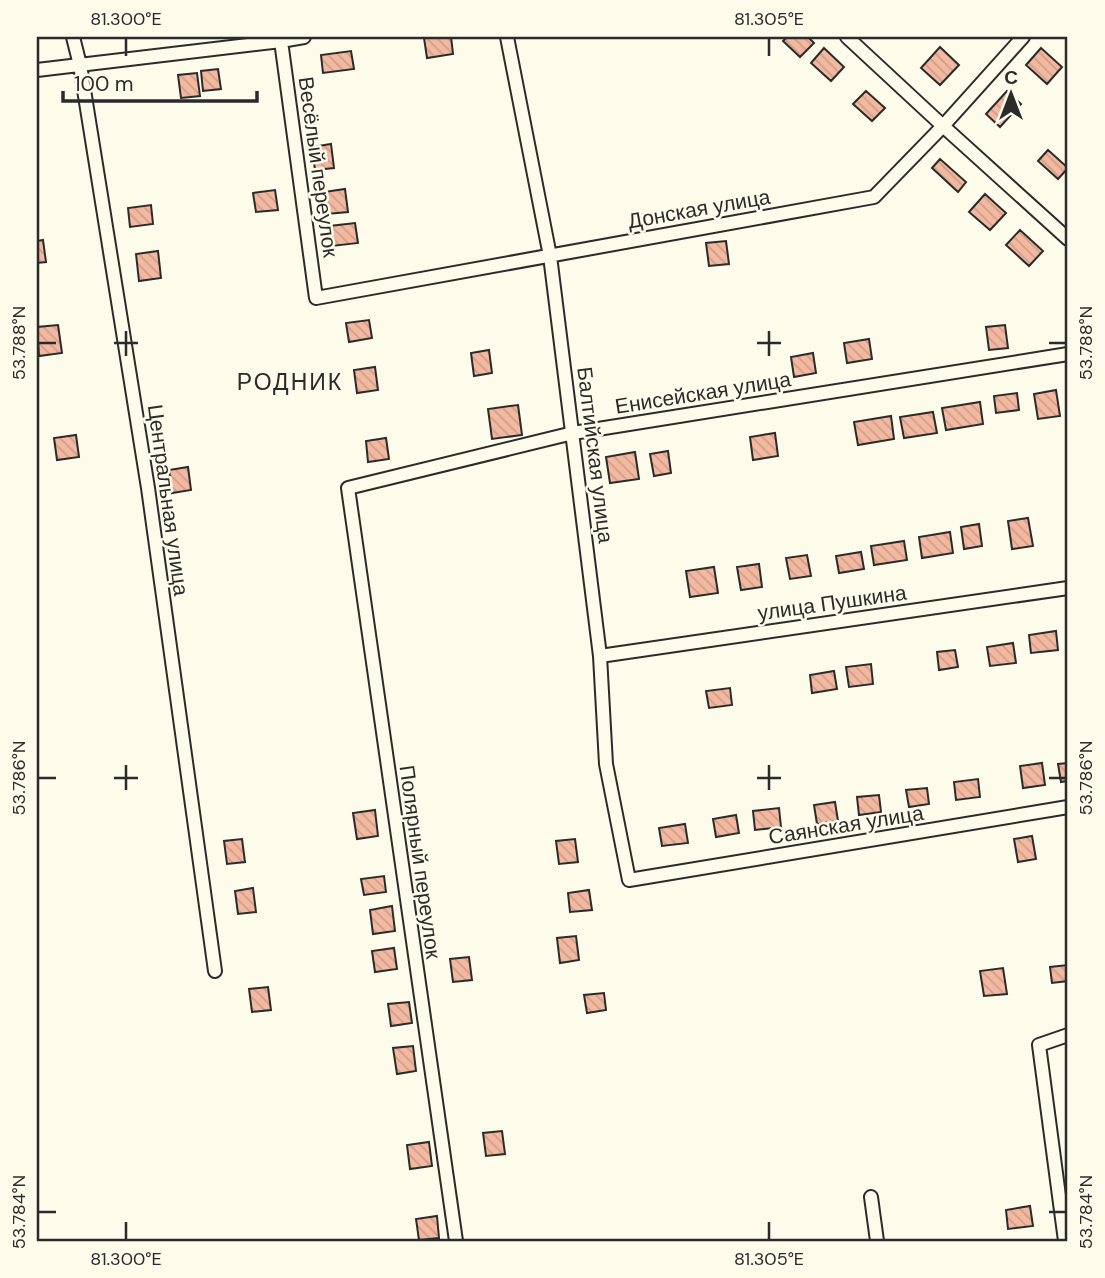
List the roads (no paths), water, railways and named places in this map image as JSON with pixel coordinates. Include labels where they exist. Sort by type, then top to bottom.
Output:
[{"type":"street","name":"Центральная улица","points":[[73,37],[80,65],[148,488],[215,971]]},
{"type":"street","points":[[37,70],[304,37]]},
{"type":"street","name":"Балтийская улица","points":[[507,37],[550,256],[600,656],[606,764],[629,880]]},
{"type":"street","points":[[847,37],[1068,239]]},
{"type":"street","name":"Донская улица","points":[[316,298],[874,197],[943,126],[1023,37]]},
{"type":"street","name":"Весёлый переулок","points":[[281,41],[316,298]]},
{"type":"street","name":"Енисейская улица","points":[[348,488],[573,433],[1068,354]]},
{"type":"street","name":"Полярный переулок","points":[[348,488],[456,1241]]},
{"type":"street","name":"улица Пушкина","points":[[600,656],[1068,588]]},
{"type":"street","name":"Саянская улица","points":[[629,880],[1068,807]]},
{"type":"street","points":[[1065,1241],[1039,1045],[1068,1035]]},
{"type":"street","points":[[871,1197],[877,1241]]},
{"type":"district","name":"РОДНИК","points":[[290,382]]}]
